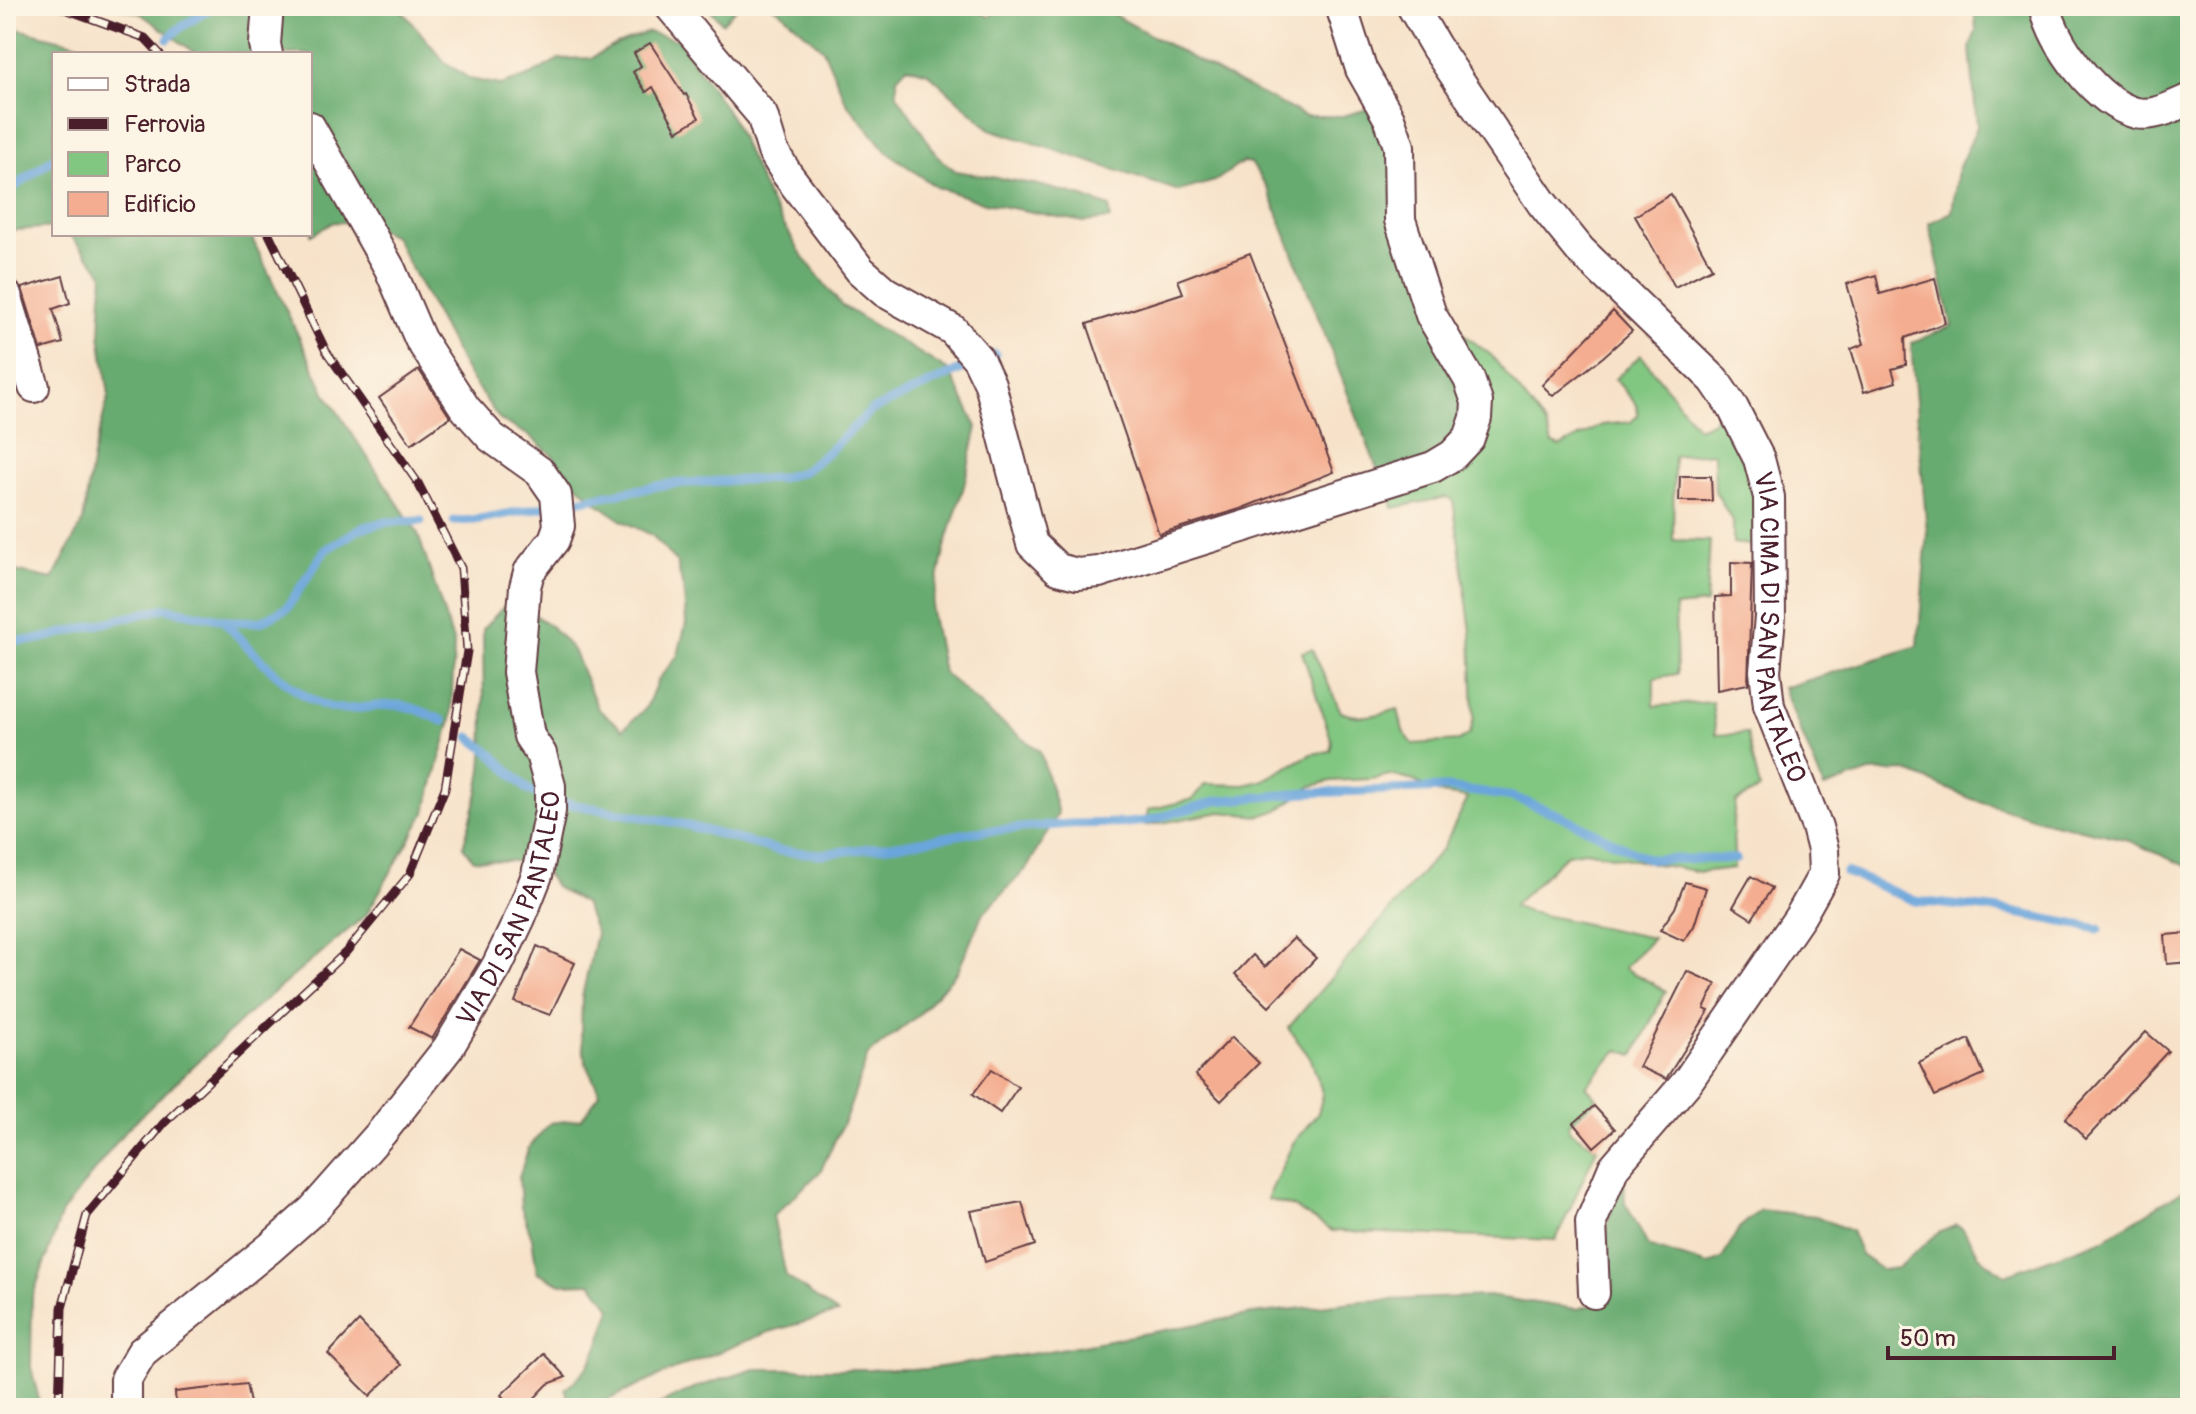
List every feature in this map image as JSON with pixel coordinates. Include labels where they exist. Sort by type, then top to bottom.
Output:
[{"type":"street","points":[[267,52],[268,6]]},
{"type":"street","points":[[670,6],[762,115],[773,151],[787,174],[860,270],[885,292],[953,330],[978,359],[990,384],[1032,544],[1058,569],[1077,574],[1099,572],[1433,467],[1453,455],[1469,438],[1476,418],[1477,402],[1469,379],[1431,315],[1400,220],[1399,146],[1389,118],[1361,69],[1341,6]]},
{"type":"street","name":"VIA CIMA DI SAN PANTALEO","points":[[1412,6],[1436,47],[1542,203],[1580,250],[1714,380],[1733,408],[1759,459],[1769,497],[1770,617],[1765,671],[1769,706],[1817,827],[1823,850],[1824,874],[1801,915],[1687,1082],[1614,1167],[1606,1182],[1591,1222],[1594,1293]]},
{"type":"street","points":[[2045,6],[2051,28],[2068,54],[2089,82],[2112,101],[2138,114],[2162,111],[2190,99]]},
{"type":"street","name":"VIA DI SAN PANTALEO","points":[[126,1408],[126,1379],[142,1352],[282,1239],[313,1210],[382,1132],[448,1048],[497,966],[520,918],[537,875],[550,811],[550,786],[541,754],[529,736],[518,672],[525,587],[529,572],[554,540],[559,526],[556,495],[540,472],[491,437],[465,408],[420,339],[390,269],[312,131]]},
{"type":"street","points":[[6,295],[34,387]]},
{"type":"green space","points":[[112,6],[194,6],[227,12],[236,6],[398,6],[445,62],[470,79],[501,85],[531,75],[559,59],[591,58],[648,32],[679,40],[731,117],[770,202],[802,255],[841,305],[949,371],[977,427],[931,611],[943,672],[990,714],[1040,751],[1058,813],[1027,868],[982,915],[958,971],[917,1016],[868,1055],[847,1115],[820,1172],[773,1216],[786,1276],[837,1313],[769,1332],[668,1372],[595,1406],[571,1406],[565,1389],[590,1363],[611,1308],[592,1283],[561,1284],[537,1272],[532,1238],[521,1207],[519,1177],[529,1147],[550,1123],[581,1119],[600,1094],[586,1064],[581,1034],[582,997],[596,933],[584,903],[556,888],[539,862],[474,860],[463,847],[482,767],[483,629],[504,606],[530,612],[552,627],[573,650],[598,709],[623,729],[646,708],[658,680],[678,655],[686,623],[684,592],[677,563],[652,535],[622,521],[596,502],[572,480],[552,455],[528,435],[500,420],[467,373],[394,236],[365,223],[334,222],[312,234],[312,52],[194,52],[141,14]]},
{"type":"green space","points":[[707,6],[739,6],[722,23]]},
{"type":"green space","points":[[771,6],[973,6],[989,17],[1002,6],[1098,6],[1305,116],[1343,116],[1368,109],[1385,141],[1467,401],[1449,452],[1380,476],[1268,189],[1251,163],[1243,162],[1215,181],[1179,191],[990,129],[928,73],[907,67],[897,78],[897,95],[940,159],[956,171],[1039,185],[1083,197],[1110,207],[1110,219],[1084,222],[985,203],[936,187],[886,151],[846,102],[823,49]]},
{"type":"green space","points":[[1974,6],[2190,6],[2190,868],[2125,839],[2045,821],[1972,799],[1906,771],[1870,772],[1824,788],[1783,688],[1918,646],[1927,532],[1911,343],[1952,326],[1929,223],[1952,212],[1958,169],[1977,127],[1970,48],[1976,30]]},
{"type":"green space","points":[[6,26],[100,52],[52,52],[52,227],[6,231]]},
{"type":"green space","points":[[71,236],[251,236],[326,394],[418,534],[454,644],[451,720],[425,813],[366,915],[247,1015],[125,1131],[62,1213],[32,1298],[31,1367],[41,1408],[6,1408],[6,569],[53,579],[83,521],[93,456],[109,395],[100,335],[103,273]]},
{"type":"green space","points":[[1441,317],[1491,355],[1546,425],[1552,443],[1560,447],[1602,425],[1631,422],[1638,415],[1637,405],[1615,379],[1641,355],[1698,428],[1712,422],[1721,409],[1760,490],[1758,546],[1733,543],[1733,522],[1715,491],[1714,453],[1674,456],[1673,540],[1710,541],[1706,604],[1675,607],[1677,674],[1654,678],[1654,706],[1712,702],[1716,735],[1747,733],[1760,789],[1736,802],[1734,868],[1700,872],[1585,851],[1567,854],[1513,906],[1653,938],[1624,968],[1666,991],[1634,1055],[1618,1050],[1586,1086],[1597,1098],[1568,1125],[1570,1131],[1597,1148],[1556,1240],[1332,1231],[1294,1207],[1267,1199],[1293,1143],[1318,1113],[1323,1095],[1311,1059],[1288,1028],[1443,848],[1468,798],[1442,794],[1414,781],[1390,775],[1312,786],[1278,810],[1260,816],[1221,812],[1145,826],[1148,810],[1193,799],[1206,784],[1244,785],[1262,781],[1311,754],[1330,751],[1332,742],[1302,652],[1312,649],[1341,712],[1362,716],[1398,709],[1403,731],[1413,744],[1459,741],[1470,734],[1474,717],[1471,632],[1453,500],[1447,497],[1393,508],[1391,497],[1429,485],[1450,474],[1479,447]]},
{"type":"green space","points":[[1624,1173],[1625,1202],[1648,1246],[1708,1265],[1722,1259],[1739,1228],[1760,1210],[1816,1216],[1851,1231],[1861,1255],[1882,1270],[1897,1268],[1938,1233],[1957,1225],[1963,1229],[1980,1257],[2005,1275],[2104,1239],[2190,1186],[2190,1408],[651,1408],[694,1388],[755,1369],[926,1369],[1043,1352],[1253,1314],[1361,1301],[1488,1296],[1577,1309],[1595,1304],[1612,1287],[1608,1272],[1607,1224]]},
{"type":"building","points":[[650,43],[699,118],[677,131],[653,87],[646,92],[633,72],[641,66],[634,53]]},
{"type":"building","points":[[1671,194],[1712,268],[1675,287],[1635,216]]},
{"type":"building","points":[[1250,253],[1334,472],[1240,509],[1159,534],[1087,324],[1183,293],[1178,280]]},
{"type":"building","points":[[1876,275],[1880,294],[1935,278],[1945,323],[1905,338],[1906,365],[1892,369],[1896,382],[1864,392],[1851,349],[1864,344],[1847,284]]},
{"type":"building","points":[[63,276],[70,303],[53,309],[63,343],[41,349],[22,288]]},
{"type":"building","points":[[1613,311],[1632,331],[1553,396],[1542,385]]},
{"type":"building","points":[[419,370],[450,417],[411,444],[379,398]]},
{"type":"building","points":[[1680,476],[1711,476],[1712,501],[1679,501]]},
{"type":"building","points":[[1731,562],[1752,563],[1748,684],[1717,690],[1715,597],[1731,596]]},
{"type":"building","points":[[1751,876],[1772,888],[1752,919],[1733,907]]},
{"type":"building","points":[[1685,882],[1706,888],[1694,926],[1684,941],[1660,930],[1675,908]]},
{"type":"building","points":[[2190,933],[2190,962],[2167,964],[2165,935]]},
{"type":"building","points":[[1294,938],[1316,958],[1269,1007],[1235,974],[1253,955],[1265,967]]},
{"type":"building","points":[[537,946],[575,963],[550,1015],[515,1002]]},
{"type":"building","points":[[459,949],[480,960],[432,1039],[409,1027]]},
{"type":"building","points":[[1687,971],[1716,984],[1704,1009],[1709,1011],[1666,1079],[1639,1067]]},
{"type":"building","points":[[2146,1032],[2168,1051],[2086,1139],[2065,1119]]},
{"type":"building","points":[[1232,1037],[1259,1063],[1221,1101],[1195,1075]]},
{"type":"building","points":[[1969,1039],[1984,1074],[1935,1096],[1919,1063]]},
{"type":"building","points":[[992,1069],[1018,1087],[1000,1113],[973,1094]]},
{"type":"building","points":[[1594,1106],[1615,1129],[1594,1147],[1574,1123]]},
{"type":"building","points":[[1022,1202],[1035,1245],[985,1262],[971,1211]]},
{"type":"building","points":[[359,1321],[401,1365],[370,1396],[328,1354]]},
{"type":"building","points":[[544,1354],[566,1377],[548,1384],[525,1408],[513,1408],[501,1395]]},
{"type":"building","points":[[246,1384],[251,1408],[176,1408],[175,1392]]},
{"type":"waterway","points":[[168,39],[214,6]]},
{"type":"waterway","points":[[6,193],[52,159]]},
{"type":"waterway","points":[[454,521],[474,520],[668,484],[781,478],[804,471],[872,410],[995,354]]},
{"type":"waterway","points":[[6,641],[35,640],[165,608],[229,621],[260,622],[287,608],[325,550],[361,528],[386,522],[421,521]]},
{"type":"waterway","points":[[223,620],[276,674],[308,698],[340,709],[402,706],[443,721]]},
{"type":"waterway","points":[[470,737],[528,790],[559,802],[682,824],[780,851],[821,854],[974,832],[1147,821],[1216,801],[1305,793],[1447,788],[1513,797],[1559,815],[1648,859],[1736,859]]},
{"type":"waterway","points":[[1846,872],[1915,901],[2001,910],[2099,929]]},
{"type":"railway","points":[[57,6],[145,38],[158,52]]},
{"type":"railway","points":[[59,1408],[62,1308],[87,1215],[164,1123],[346,952],[410,874],[445,788],[467,651],[461,568],[418,483],[326,351],[270,236]]}]
